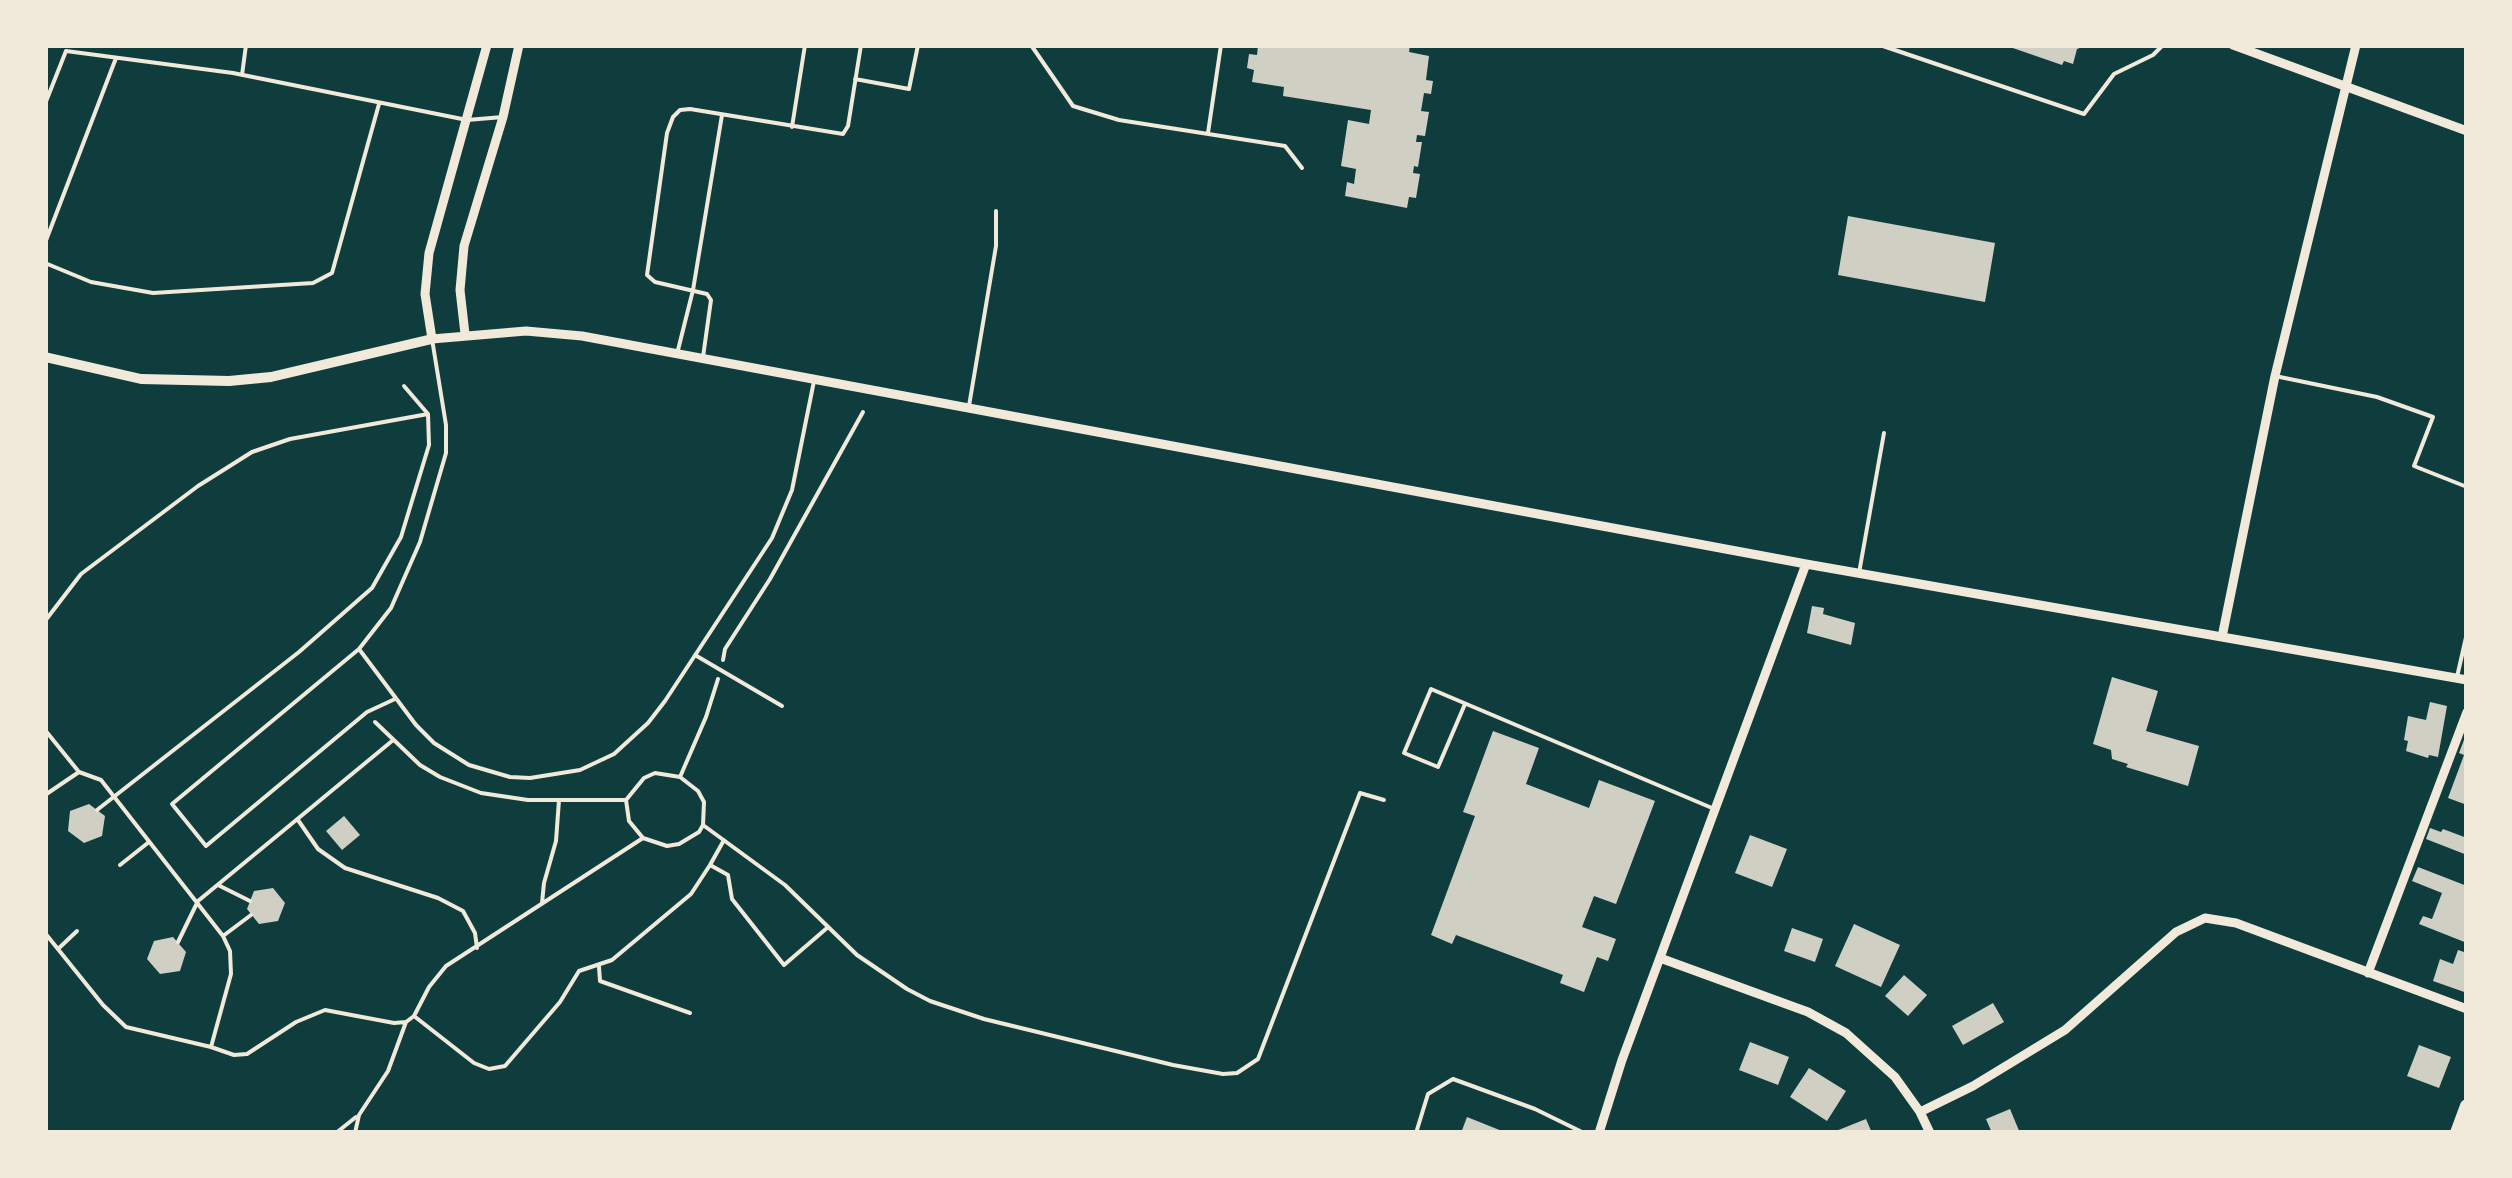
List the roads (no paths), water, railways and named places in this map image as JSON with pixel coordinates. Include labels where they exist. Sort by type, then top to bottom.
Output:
[{"type":"main road","points":[[2458,1133],[2467,1106]]},
{"type":"street","points":[[432,339],[426,273],[487,45]]},
{"type":"street","points":[[465,334],[460,290],[464,246],[520,45]]},
{"type":"street","points":[[2232,45],[2467,131]]},
{"type":"street","points":[[2222,636],[2275,376],[2356,45]]},
{"type":"street","points":[[45,357],[141,379],[229,381],[285,374],[465,334],[554,332],[1806,564],[2462,679]]},
{"type":"street","points":[[1599,1133],[1806,564]]},
{"type":"street","points":[[2368,973],[2467,712]]},
{"type":"street","points":[[1920,1112],[1973,1086],[2065,1030],[2176,932],[2205,918],[2236,923],[2467,1009]]},
{"type":"street","points":[[1660,958],[1828,1022],[1880,1061],[1920,1112],[1930,1133]]},
{"type":"lane","points":[[242,75],[246,45]]},
{"type":"lane","points":[[792,126],[806,45]]},
{"type":"lane","points":[[702,358],[711,300],[708,294],[655,282],[647,275],[667,133],[680,110],[844,134],[862,45]]},
{"type":"lane","points":[[855,79],[909,89],[918,45]]},
{"type":"lane","points":[[1031,45],[1073,106],[1118,120],[1284,146],[1302,168]]},
{"type":"lane","points":[[1208,133],[1221,45]]},
{"type":"lane","points":[[1880,45],[2084,114],[2114,74],[2153,55],[2163,45]]},
{"type":"lane","points":[[45,104],[68,48],[242,75],[468,120],[502,117]]},
{"type":"lane","points":[[45,243],[116,58]]},
{"type":"lane","points":[[45,263],[91,282],[154,293],[314,282],[332,273],[379,104]]},
{"type":"lane","points":[[677,354],[693,290],[722,115]]},
{"type":"lane","points":[[968,410],[996,246],[996,211]]},
{"type":"lane","points":[[395,698],[367,712],[206,846],[172,804],[359,649],[390,608],[425,528],[446,453],[446,425],[432,339]]},
{"type":"lane","points":[[2275,376],[2377,398],[2433,417],[2414,466],[2467,487]]},
{"type":"lane","points":[[359,649],[434,743],[468,764],[510,777],[555,776],[597,763],[632,740],[665,701],[782,519],[797,472],[814,381]]},
{"type":"lane","points":[[1860,573],[1884,433]]},
{"type":"lane","points":[[2462,679],[2467,633]]},
{"type":"lane","points":[[695,655],[782,706]]},
{"type":"lane","points":[[1465,704],[1438,767],[1404,753],[1431,689],[1716,809]]},
{"type":"lane","points":[[1416,1133],[1428,1094],[1453,1079],[1535,1109],[1584,1133]]}]
